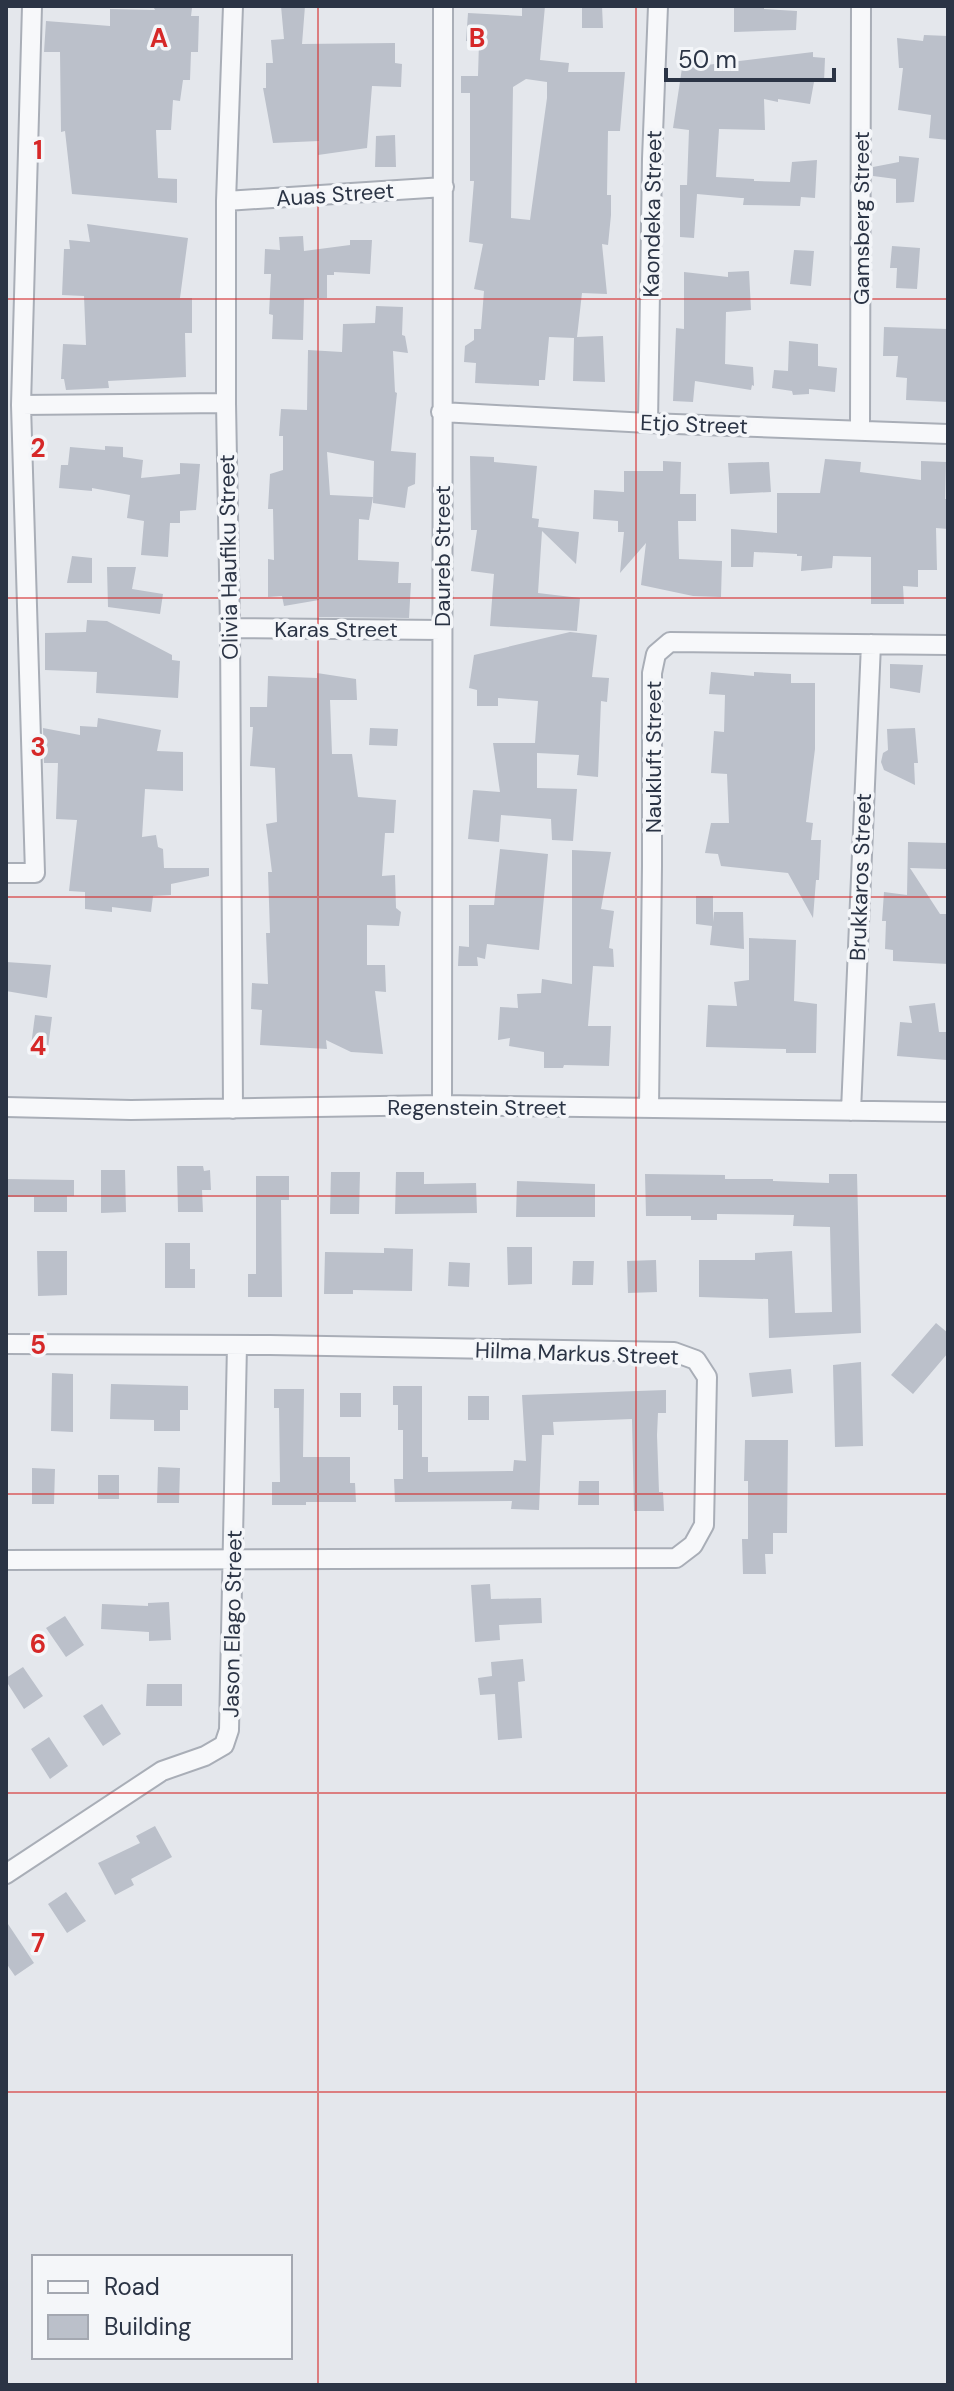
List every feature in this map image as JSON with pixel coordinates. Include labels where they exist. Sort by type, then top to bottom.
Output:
[{"type":"street","points":[[6,873],[35,873],[21,405],[32,6]]},
{"type":"street","name":"Olivia Haufiku Street","points":[[233,6],[226,201],[233,1109]]},
{"type":"street","name":"Daureb Street","points":[[442,1105],[443,6]]},
{"type":"street","name":"Kaondeka Street","points":[[648,423],[658,6]]},
{"type":"street","name":"Gamsberg Street","points":[[860,430],[861,6]]},
{"type":"street","name":"Auas Street","points":[[226,201],[444,187]]},
{"type":"street","points":[[21,405],[226,403]]},
{"type":"street","name":"Etjo Street","points":[[441,412],[948,434]]},
{"type":"street","name":"Karas Street","points":[[230,628],[442,630]]},
{"type":"street","name":"Naukluft Street","points":[[649,1108],[652,673],[656,654],[670,642],[948,645]]},
{"type":"street","name":"Brukkaros Street","points":[[851,1111],[871,644]]},
{"type":"street","name":"Regenstein Street","points":[[6,1107],[131,1110],[442,1105],[948,1112]]},
{"type":"street","name":"Hilma Markus Street","points":[[6,1344],[674,1352],[696,1360],[707,1377],[704,1525],[693,1545],[676,1558],[6,1560]]},
{"type":"street","name":"Jason Elago Street","points":[[6,1874],[162,1771],[205,1756],[224,1745],[229,1730],[237,1345]]},
{"type":"building","points":[[281,6],[305,6],[302,44],[395,43],[395,63],[402,64],[401,87],[372,86],[367,148],[318,155],[319,141],[273,143],[263,88],[266,88],[266,63],[273,63],[271,40],[284,39]]},
{"type":"building","points":[[522,6],[545,6],[540,60],[569,63],[568,72],[625,72],[620,131],[608,131],[607,195],[611,195],[611,215],[608,245],[602,244],[607,294],[582,293],[577,337],[603,336],[605,382],[573,381],[574,338],[549,337],[545,380],[539,380],[539,386],[475,383],[476,363],[464,362],[465,346],[474,340],[474,329],[481,329],[484,291],[474,289],[483,244],[469,242],[474,181],[470,181],[470,93],[461,93],[461,76],[478,76],[479,42],[466,41],[468,13],[522,16]],"holes":[[[526,79],[547,82],[530,220],[511,218],[513,87]]]},
{"type":"building","points":[[582,6],[602,6],[603,28],[582,28]]},
{"type":"building","points":[[734,6],[797,11],[796,30],[734,32]]},
{"type":"building","points":[[192,8],[191,16],[199,16],[198,52],[191,52],[190,80],[183,80],[180,101],[173,100],[171,130],[156,130],[158,178],[177,179],[177,203],[72,194],[65,131],[61,132],[60,52],[44,52],[46,21],[110,26],[110,9]]},
{"type":"building","points":[[924,35],[948,36],[948,140],[929,138],[931,115],[898,110],[903,68],[899,68],[897,38],[923,41]]},
{"type":"building","points":[[813,52],[813,57],[825,58],[824,82],[814,82],[810,104],[764,99],[765,130],[719,129],[716,177],[790,182],[792,162],[817,160],[815,198],[801,197],[800,206],[743,205],[744,198],[697,194],[694,238],[680,237],[680,185],[687,185],[689,130],[673,128],[682,68]]},
{"type":"building","points":[[395,135],[396,167],[375,167],[376,136]]},
{"type":"building","points":[[899,156],[919,158],[914,202],[896,203],[896,179],[873,176],[873,167],[899,162]]},
{"type":"building","points":[[87,224],[188,238],[180,298],[192,298],[192,333],[185,333],[186,377],[108,381],[109,388],[66,390],[64,379],[61,379],[63,344],[86,345],[84,296],[62,295],[64,249],[70,249],[69,240],[90,242]]},
{"type":"building","points":[[303,236],[304,251],[350,245],[350,240],[372,240],[370,274],[334,272],[334,275],[327,275],[327,298],[304,299],[303,340],[272,339],[273,315],[269,314],[271,274],[264,274],[265,249],[280,250],[279,237]]},
{"type":"building","points":[[892,246],[920,248],[917,289],[896,288],[897,268],[890,268]]},
{"type":"building","points":[[794,250],[814,251],[811,286],[790,284]]},
{"type":"building","points":[[749,271],[751,310],[726,312],[725,364],[753,367],[754,386],[751,390],[695,381],[693,402],[673,401],[676,328],[684,329],[684,272],[728,277],[728,272]]},
{"type":"building","points":[[376,306],[403,307],[402,335],[405,336],[408,353],[393,351],[397,393],[391,451],[416,453],[415,484],[408,487],[405,508],[373,503],[374,461],[327,452],[330,495],[373,497],[369,520],[359,519],[358,560],[399,562],[398,583],[411,583],[409,618],[319,617],[319,600],[284,606],[282,596],[268,597],[268,559],[274,560],[273,509],[268,509],[270,474],[283,470],[283,436],[279,436],[281,409],[307,410],[308,350],[342,352],[343,324],[375,323]]},
{"type":"building","points":[[884,327],[948,329],[948,402],[906,400],[907,378],[896,377],[898,356],[883,356]]},
{"type":"building","points":[[789,341],[818,344],[818,366],[837,368],[835,392],[809,389],[809,394],[793,395],[792,391],[772,388],[774,370],[788,371]]},
{"type":"building","points":[[105,446],[123,447],[123,457],[143,460],[141,478],[180,474],[180,463],[200,464],[196,510],[180,511],[180,523],[170,523],[168,557],[141,555],[144,521],[127,518],[130,495],[92,488],[92,491],[59,488],[61,465],[68,465],[70,447],[105,450]]},
{"type":"building","points":[[470,456],[494,457],[494,462],[537,466],[532,518],[539,519],[538,527],[579,532],[576,564],[542,531],[538,593],[580,598],[577,631],[490,626],[494,574],[471,571],[477,530],[471,530]]},
{"type":"building","points":[[825,459],[861,462],[860,472],[921,480],[921,461],[946,462],[948,529],[936,528],[937,570],[918,570],[918,587],[903,586],[904,604],[871,604],[871,557],[833,556],[832,568],[801,571],[802,556],[754,552],[753,567],[731,567],[731,529],[777,533],[777,493],[820,493]]},
{"type":"building","points":[[663,461],[681,462],[680,494],[696,494],[696,521],[678,521],[679,559],[722,561],[721,597],[693,596],[641,585],[646,543],[620,573],[624,532],[618,532],[618,521],[593,519],[594,490],[624,492],[624,471],[663,471]]},
{"type":"building","points":[[769,462],[771,492],[730,494],[728,463]]},
{"type":"building","points":[[72,556],[92,558],[92,583],[67,583]]},
{"type":"building","points":[[107,567],[136,567],[132,589],[163,594],[160,614],[108,607]]},
{"type":"building","points":[[87,620],[107,621],[172,655],[172,660],[180,661],[178,698],[96,693],[97,672],[45,670],[45,633],[86,632]]},
{"type":"building","points":[[570,632],[597,635],[592,677],[609,678],[607,702],[601,701],[598,777],[577,775],[579,755],[537,753],[537,788],[577,789],[573,841],[552,840],[551,819],[501,815],[499,842],[468,839],[473,790],[500,792],[493,743],[535,743],[538,701],[498,698],[498,706],[477,706],[477,690],[469,688],[474,655]]},
{"type":"building","points":[[890,664],[923,665],[920,693],[890,688]]},
{"type":"building","points":[[711,672],[754,676],[754,672],[791,674],[791,683],[815,683],[815,749],[806,822],[813,823],[811,840],[821,840],[813,918],[788,873],[721,866],[718,854],[705,853],[711,823],[729,823],[727,774],[711,773],[714,731],[724,732],[725,695],[709,694]]},
{"type":"building","points":[[317,673],[356,679],[357,700],[330,700],[332,754],[352,754],[358,797],[396,800],[394,833],[385,833],[382,876],[395,875],[396,908],[401,912],[399,926],[367,925],[367,965],[385,965],[386,992],[375,991],[383,1054],[351,1052],[326,1040],[327,1049],[260,1045],[262,1010],[251,1009],[252,983],[268,984],[268,872],[272,872],[266,824],[277,822],[275,768],[250,766],[253,727],[250,727],[250,707],[267,707],[268,676],[317,678]]},
{"type":"building","points":[[98,718],[161,730],[157,751],[183,752],[183,791],[145,789],[142,837],[156,835],[158,847],[163,849],[164,868],[209,868],[209,876],[171,884],[171,895],[153,896],[151,912],[112,907],[112,912],[85,909],[85,892],[69,891],[77,820],[56,819],[58,763],[44,763],[43,728],[80,735],[80,726],[97,727]]},
{"type":"building","points":[[370,728],[398,729],[397,746],[369,745]]},
{"type":"building","points":[[915,728],[918,763],[914,763],[915,785],[884,770],[881,762],[883,753],[888,750],[887,729]]},
{"type":"building","points":[[908,842],[947,843],[946,869],[910,868],[940,914],[948,914],[948,964],[893,961],[893,950],[885,949],[886,921],[882,921],[884,892],[907,895]]},
{"type":"building","points":[[500,849],[548,854],[539,950],[487,944],[485,959],[477,957],[478,966],[458,966],[459,946],[469,947],[469,905],[494,905]]},
{"type":"building","points":[[572,850],[611,852],[601,909],[614,911],[609,948],[613,949],[614,967],[593,966],[588,1026],[611,1026],[609,1066],[544,1068],[544,1052],[509,1046],[510,1038],[498,1040],[500,1007],[518,1008],[517,994],[541,993],[542,979],[572,984]]},
{"type":"building","points":[[696,896],[713,896],[713,922],[714,912],[743,912],[744,949],[710,945],[712,926],[696,924]]},
{"type":"building","points":[[749,938],[796,940],[794,1001],[817,1004],[816,1053],[706,1047],[708,1005],[737,1006],[734,982],[749,980]]},
{"type":"building","points":[[6,962],[51,965],[47,998],[6,991]]},
{"type":"building","points":[[935,1003],[939,1032],[947,1032],[947,1060],[897,1056],[900,1022],[912,1023],[909,1006]]},
{"type":"building","points":[[35,1015],[52,1017],[48,1048],[31,1046]]},
{"type":"building","points":[[177,1166],[203,1166],[204,1171],[210,1170],[211,1190],[202,1190],[203,1212],[178,1212]]},
{"type":"building","points":[[101,1170],[125,1170],[126,1212],[101,1213]]},
{"type":"building","points":[[331,1172],[360,1172],[359,1214],[330,1214]]},
{"type":"building","points":[[396,1172],[424,1172],[424,1184],[476,1183],[477,1213],[395,1214]]},
{"type":"building","points":[[645,1174],[725,1175],[725,1179],[829,1183],[829,1174],[857,1174],[861,1333],[769,1338],[768,1299],[699,1297],[699,1260],[755,1260],[755,1253],[792,1251],[795,1313],[832,1312],[830,1227],[793,1226],[794,1215],[717,1214],[717,1220],[691,1220],[691,1216],[646,1216]]},
{"type":"building","points":[[256,1176],[289,1176],[289,1200],[281,1200],[282,1297],[248,1297],[248,1274],[256,1274]]},
{"type":"building","points":[[6,1179],[74,1180],[74,1196],[67,1196],[67,1212],[34,1212],[34,1197],[6,1197]]},
{"type":"building","points":[[517,1181],[595,1184],[595,1217],[516,1217]]},
{"type":"building","points":[[165,1243],[190,1243],[190,1269],[195,1269],[195,1288],[165,1288]]},
{"type":"building","points":[[507,1247],[532,1247],[532,1284],[508,1285]]},
{"type":"building","points":[[384,1248],[413,1249],[412,1291],[353,1290],[353,1294],[324,1294],[325,1252],[384,1253]]},
{"type":"building","points":[[37,1251],[67,1251],[67,1295],[38,1296]]},
{"type":"building","points":[[656,1260],[657,1292],[628,1293],[627,1261]]},
{"type":"building","points":[[573,1261],[594,1261],[593,1285],[572,1285]]},
{"type":"building","points":[[449,1262],[470,1263],[469,1287],[448,1286]]},
{"type":"building","points":[[936,1323],[948,1333],[948,1353],[913,1394],[891,1375]]},
{"type":"building","points":[[861,1362],[863,1446],[835,1447],[833,1365]]},
{"type":"building","points":[[791,1369],[793,1393],[752,1397],[749,1373]]},
{"type":"building","points":[[52,1373],[73,1374],[73,1432],[51,1431]]},
{"type":"building","points":[[111,1384],[188,1386],[188,1410],[180,1410],[180,1431],[154,1431],[154,1420],[110,1419]]},
{"type":"building","points":[[393,1386],[422,1386],[422,1457],[428,1457],[428,1472],[513,1471],[514,1460],[526,1461],[522,1395],[666,1390],[666,1413],[658,1413],[657,1435],[659,1492],[663,1492],[664,1511],[634,1511],[632,1419],[553,1422],[554,1435],[542,1435],[539,1510],[511,1509],[512,1501],[395,1502],[394,1479],[403,1479],[403,1430],[398,1430],[398,1405],[393,1405]]},
{"type":"building","points":[[274,1389],[304,1389],[303,1457],[350,1457],[350,1483],[355,1483],[356,1502],[272,1505],[272,1482],[280,1482],[279,1408],[274,1408]]},
{"type":"building","points":[[340,1393],[361,1393],[361,1417],[340,1417]]},
{"type":"building","points":[[468,1396],[489,1396],[489,1420],[468,1420]]},
{"type":"building","points":[[745,1440],[788,1440],[787,1533],[773,1533],[773,1554],[765,1554],[766,1574],[743,1574],[742,1539],[748,1539]]},
{"type":"building","points":[[158,1467],[180,1468],[179,1503],[157,1503]]},
{"type":"building","points":[[32,1468],[55,1469],[54,1504],[32,1504]]},
{"type":"building","points":[[98,1475],[119,1475],[119,1499],[98,1499]]},
{"type":"building","points":[[579,1481],[599,1481],[599,1505],[578,1505]]},
{"type":"building","points":[[490,1584],[491,1599],[541,1598],[542,1623],[499,1625],[500,1640],[475,1642],[471,1585]]},
{"type":"building","points":[[169,1602],[171,1640],[149,1641],[149,1632],[101,1629],[102,1604],[148,1606],[148,1603]]},
{"type":"building","points":[[65,1616],[84,1645],[66,1657],[46,1628]]},
{"type":"building","points":[[523,1659],[525,1681],[518,1682],[522,1738],[498,1740],[495,1694],[480,1695],[478,1678],[492,1676],[491,1662]]},
{"type":"building","points":[[23,1667],[43,1696],[24,1709],[6,1681]]},
{"type":"building","points":[[147,1684],[182,1684],[182,1706],[146,1706]]},
{"type":"building","points":[[102,1704],[121,1734],[103,1746],[83,1716]]},
{"type":"building","points":[[49,1737],[68,1766],[50,1779],[31,1749]]},
{"type":"building","points":[[155,1826],[172,1857],[131,1879],[134,1885],[115,1895],[98,1863],[140,1843],[136,1836]]},
{"type":"building","points":[[66,1892],[86,1921],[67,1933],[48,1904]]},
{"type":"building","points":[[6,1921],[34,1963],[15,1976],[6,1963]]}]
